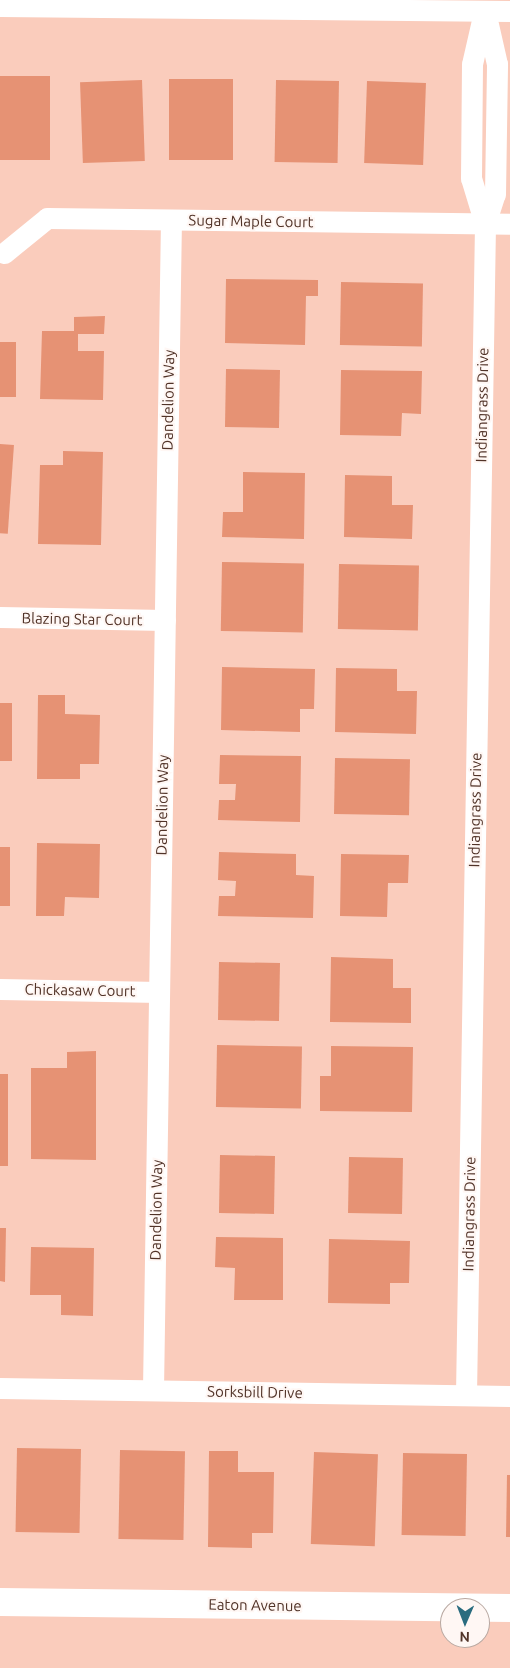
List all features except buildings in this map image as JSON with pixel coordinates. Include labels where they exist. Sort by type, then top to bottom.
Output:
[{"type":"street","points":[[0,6],[510,11]]},
{"type":"street","name":"Indiangrass Drive","points":[[466,1395],[485,224],[494,194],[497,64],[484,11]]},
{"type":"street","name":"Sugar Maple Court","points":[[4,253],[47,218],[510,224]]},
{"type":"street","name":"Dandelion Way","points":[[153,1390],[171,220]]},
{"type":"street","name":"Blazing Star Court","points":[[0,617],[165,620]]},
{"type":"street","name":"Chickasaw Court","points":[[0,989],[159,992]]},
{"type":"street","name":"Sorksbill Drive","points":[[0,1388],[510,1396]]},
{"type":"street","name":"Eaton Avenue","points":[[0,1602],[510,1608]]}]
